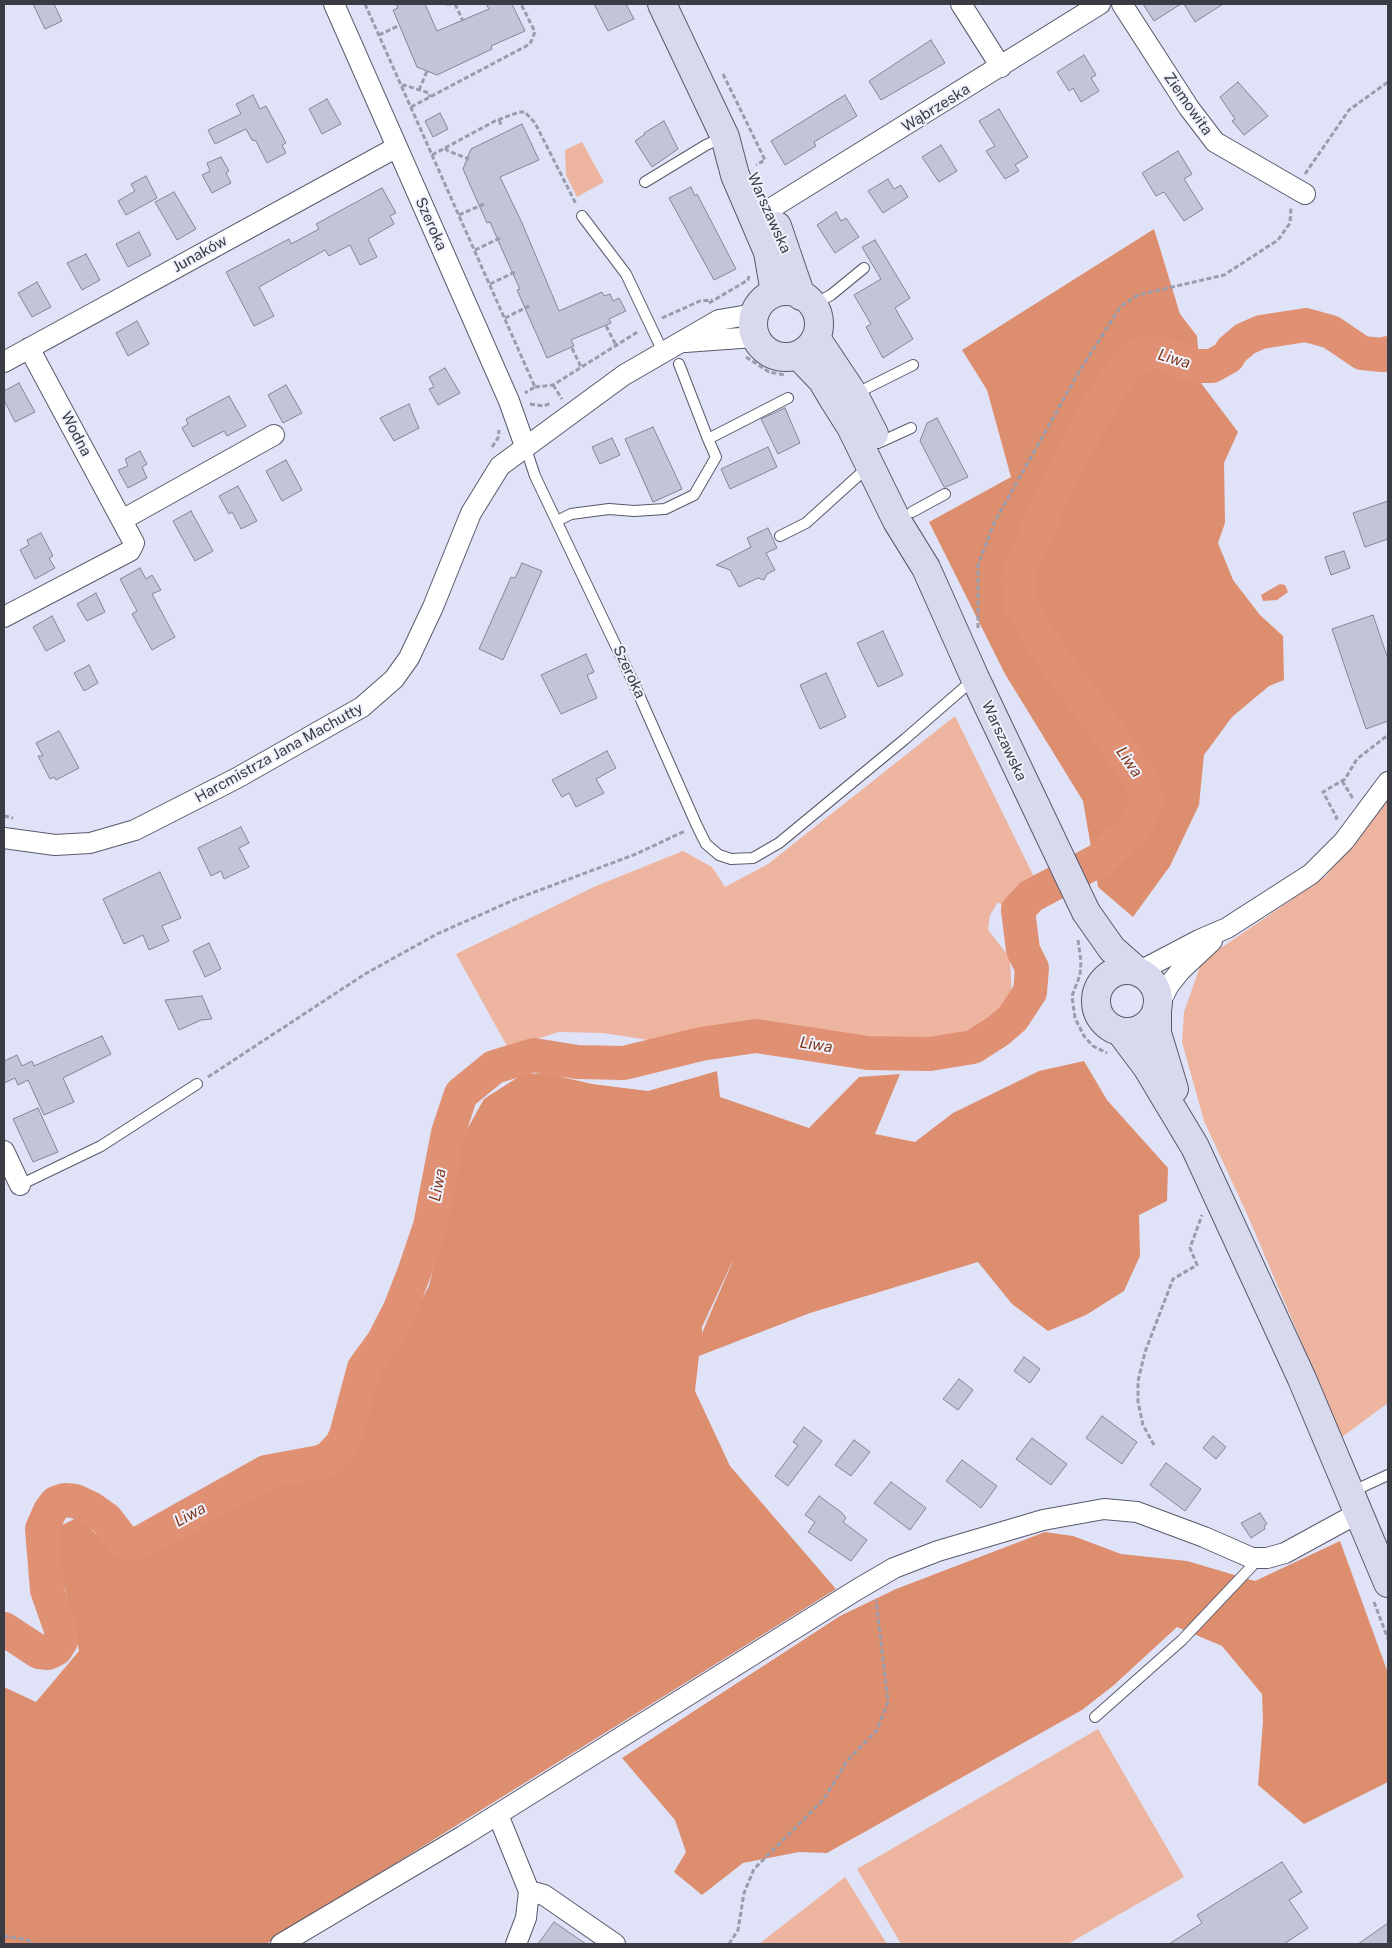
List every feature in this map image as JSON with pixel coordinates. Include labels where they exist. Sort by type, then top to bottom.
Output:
[{"type":"main road","name":"Warszawska","points":[[662,4],[725,137],[735,175],[768,252],[796,298]]},
{"type":"main road","name":"Warszawska","points":[[725,137],[750,168],[770,209],[796,298]]},
{"type":"main road","points":[[766,298],[796,298],[817,315],[818,327],[802,357],[773,355],[762,348],[751,335],[766,298]]},
{"type":"main road","name":"Warszawska","points":[[802,357],[854,394],[912,512],[926,568]]},
{"type":"main road","name":"Warszawska","points":[[802,357],[822,380],[851,427],[897,521],[926,568],[975,678],[1086,912]]},
{"type":"main road","points":[[1086,912],[1112,949],[1138,972],[1148,978],[1154,986],[1158,997],[1156,1033],[1163,1060],[1195,1147],[1268,1302],[1355,1502],[1380,1588]]},
{"type":"main road","points":[[1086,912],[1101,985]]},
{"type":"main road","points":[[1138,972],[1128,970],[1108,977],[1101,985],[1097,994],[1099,1014],[1117,1044],[1148,1067],[1195,1147]]},
{"type":"main road","points":[[1117,1044],[1140,1029],[1154,1016],[1158,1008]]},
{"type":"street","name":"Szeroka","points":[[334,4],[509,401],[525,446]]},
{"type":"street","points":[[961,4],[1001,67]]},
{"type":"street","name":"Wąbrzeska","points":[[770,209],[1100,4]]},
{"type":"street","name":"Ziemowita","points":[[1122,4],[1189,108],[1215,142],[1301,191]]},
{"type":"street","name":"Junaków","points":[[4,362],[397,147]]},
{"type":"street","name":"Harcmistrza Jana Machutty","points":[[4,838],[55,845],[90,843],[135,830],[245,774],[362,707],[381,692],[409,658],[433,607],[471,513],[500,466],[624,375],[684,342],[718,320],[751,335]]},
{"type":"street","name":"Wodna","points":[[4,617],[130,551],[134,543],[30,348]]},
{"type":"street","points":[[122,520],[274,435]]},
{"type":"street","points":[[1138,972],[1198,940],[1227,928],[1290,888],[1329,859],[1388,782]]},
{"type":"street","points":[[1158,1008],[1169,985],[1181,970],[1227,928]]},
{"type":"street","points":[[4,1151],[20,1185]]},
{"type":"street","points":[[281,1944],[498,1815],[894,1568],[962,1544],[1043,1520],[1104,1509],[1123,1509],[1162,1520],[1252,1558],[1267,1558],[1285,1553],[1355,1502]]},
{"type":"street","points":[[498,1815],[529,1891],[526,1918],[516,1944]]},
{"type":"street","points":[[529,1891],[544,1895],[615,1944]]},
{"type":"lane","points":[[644,182],[706,145],[725,137]]},
{"type":"lane","points":[[582,216],[626,274],[663,352]]},
{"type":"lane","points":[[796,298],[831,295],[864,268]]},
{"type":"lane","points":[[557,521],[571,514],[609,509],[634,511],[665,508],[694,495],[716,457],[679,364]]},
{"type":"lane","points":[[854,394],[913,365]]},
{"type":"lane","points":[[708,439],[788,398]]},
{"type":"lane","points":[[878,443],[911,428]]},
{"type":"lane","name":"Szeroka","points":[[525,446],[535,476],[635,686],[697,826],[706,844],[719,855],[731,859],[753,858],[778,843],[905,739],[975,678]]},
{"type":"lane","points":[[780,536],[806,523],[859,476],[871,469]]},
{"type":"lane","points":[[912,512],[945,494]]},
{"type":"lane","points":[[20,1185],[101,1146],[197,1084]]},
{"type":"lane","points":[[1355,1502],[1388,1475]]},
{"type":"lane","points":[[1095,1717],[1182,1640],[1252,1566],[1252,1558]]},
{"type":"path","points":[[365,4],[535,387]]},
{"type":"path","points":[[446,4],[451,4]]},
{"type":"path","points":[[455,4],[463,21]]},
{"type":"path","points":[[411,107],[530,44],[535,32],[521,4]]},
{"type":"path","points":[[379,35],[398,26]]},
{"type":"path","points":[[719,66],[765,160]]},
{"type":"path","points":[[419,90],[427,71]]},
{"type":"path","points":[[978,636],[978,565],[994,524],[1080,370],[1122,306],[1138,295],[1224,275],[1278,240],[1290,223],[1291,208],[1301,191],[1302,177],[1349,110],[1388,82]]},
{"type":"path","points":[[402,86],[419,90],[430,97]]},
{"type":"path","points":[[432,155],[499,120],[519,112],[525,112],[531,117],[582,216]]},
{"type":"path","points":[[499,120],[502,127]]},
{"type":"path","points":[[445,148],[468,159]]},
{"type":"path","points":[[459,215],[484,204]]},
{"type":"path","points":[[474,250],[502,237]]},
{"type":"path","points":[[490,284],[517,271]]},
{"type":"path","points":[[487,453],[498,438],[498,407],[535,387],[553,385],[649,324],[700,301],[712,300]]},
{"type":"path","points":[[505,318],[529,306]]},
{"type":"path","points":[[606,326],[616,345]]},
{"type":"path","points":[[751,335],[769,372],[802,357]]},
{"type":"path","points":[[572,348],[581,367]]},
{"type":"path","points":[[1337,818],[1323,792],[1345,779],[1357,758],[1388,735]]},
{"type":"path","points":[[4,816],[20,819]]},
{"type":"path","points":[[197,1084],[365,974],[437,934],[516,899],[636,854],[697,826]]},
{"type":"path","points":[[1081,961],[1080,975],[1072,996],[1075,1018],[1084,1036],[1093,1046],[1117,1044]]},
{"type":"path","points":[[1154,1445],[1144,1425],[1138,1402],[1138,1381],[1145,1352],[1174,1279],[1197,1265],[1190,1248],[1202,1213],[1206,1222]]},
{"type":"path","points":[[729,1944],[738,1930],[744,1893],[754,1868],[824,1800],[847,1761],[877,1730],[888,1702],[873,1580]]},
{"type":"path","points":[[1380,1588],[1388,1638]]},
{"type":"path","points":[[4,1936],[28,1940],[34,1944]]},
{"type":"shaded area","points":[[582,142],[604,182],[577,197],[566,175],[565,150]]},
{"type":"shaded area","points":[[1154,229],[1180,314],[1197,336],[1201,383],[1238,432],[1224,463],[1225,523],[1218,543],[1233,580],[1260,615],[1283,636],[1284,680],[1269,686],[1232,717],[1204,755],[1199,805],[1170,866],[1133,917],[1098,887],[1083,801],[1005,674],[929,522],[1011,477],[987,390],[962,350]]},
{"type":"shaded area","points":[[1280,584],[1285,585],[1288,592],[1277,600],[1263,601],[1261,595]]},
{"type":"shaded area","points":[[955,716],[1038,885],[1014,902],[1008,911],[998,902],[990,915],[988,930],[1010,958],[1012,998],[973,1037],[913,1047],[793,1035],[761,1025],[717,1029],[648,1040],[603,1033],[559,1032],[508,1048],[456,954],[596,886],[683,851],[712,867],[725,887],[768,864]]},
{"type":"shaded area","points":[[1388,794],[1388,1403],[1342,1437],[1247,1214],[1204,1121],[1182,1042],[1184,1012],[1202,961],[1326,876]]},
{"type":"shaded area","points":[[1084,1061],[1107,1100],[1168,1168],[1167,1201],[1139,1215],[1140,1256],[1124,1291],[1086,1315],[1048,1331],[1012,1304],[978,1262],[810,1313],[699,1356],[695,1391],[730,1466],[836,1589],[266,1944],[4,1944],[4,1687],[36,1702],[79,1651],[66,1592],[55,1563],[60,1526],[79,1517],[117,1555],[194,1525],[260,1490],[322,1472],[362,1423],[371,1380],[395,1349],[429,1286],[465,1133],[484,1099],[523,1074],[545,1073],[592,1084],[648,1091],[717,1071],[720,1097],[809,1128],[859,1077],[900,1074],[875,1134],[915,1142],[953,1113],[1039,1071]],"holes":[[[732,1263],[702,1333],[702,1327]]]},
{"type":"shaded area","points":[[1045,1532],[1073,1536],[1121,1554],[1187,1561],[1255,1581],[1340,1541],[1388,1673],[1388,1782],[1304,1824],[1258,1785],[1263,1721],[1262,1694],[1222,1646],[1177,1627],[1114,1685],[1082,1710],[827,1853],[799,1852],[743,1863],[702,1895],[674,1872],[686,1852],[675,1820],[622,1758],[840,1616],[896,1589]]},
{"type":"shaded area","points":[[1098,1729],[1184,1877],[1068,1944],[901,1944],[857,1869]]},
{"type":"shaded area","points":[[845,1877],[887,1944],[759,1944]]},
{"type":"building","points":[[33,4],[54,4],[62,21],[45,29]]},
{"type":"building","points":[[396,4],[425,4],[437,31],[489,9],[486,4],[512,4],[525,31],[491,46],[492,49],[437,75],[417,67],[393,10],[398,8]]},
{"type":"building","points":[[594,4],[626,4],[634,19],[608,31]]},
{"type":"building","points":[[1143,4],[1181,4],[1154,21]]},
{"type":"building","points":[[1184,4],[1223,4],[1195,22]]},
{"type":"building","points":[[931,40],[945,63],[881,100],[869,81]]},
{"type":"building","points":[[1084,55],[1096,75],[1091,78],[1099,91],[1081,102],[1073,88],[1069,91],[1057,72]]},
{"type":"building","points":[[1238,82],[1268,116],[1244,135],[1232,121],[1235,119],[1220,97]]},
{"type":"building","points":[[253,95],[260,109],[266,106],[286,143],[282,145],[286,153],[267,163],[256,141],[252,140],[246,129],[215,144],[208,130],[241,114],[236,104]]},
{"type":"building","points":[[845,95],[857,116],[814,142],[816,146],[785,165],[771,141]]},
{"type":"building","points":[[327,99],[341,124],[322,134],[309,109]]},
{"type":"building","points":[[999,109],[1028,157],[1015,165],[1019,171],[1005,179],[986,151],[995,146],[979,121]]},
{"type":"building","points":[[440,113],[448,129],[433,137],[425,121]]},
{"type":"building","points":[[664,121],[678,149],[652,167],[635,141]]},
{"type":"building","points":[[522,124],[539,160],[500,177],[522,223],[559,311],[602,292],[604,296],[610,294],[613,301],[619,298],[626,311],[609,319],[611,323],[571,340],[574,346],[547,358],[517,290],[520,289],[490,222],[487,223],[463,169],[471,149]]},
{"type":"building","points":[[941,145],[957,171],[939,182],[922,157]]},
{"type":"building","points":[[1178,151],[1192,174],[1184,179],[1203,209],[1184,221],[1164,192],[1156,196],[1142,173]]},
{"type":"building","points":[[221,157],[229,171],[226,173],[231,183],[212,193],[202,175],[210,171],[207,163]]},
{"type":"building","points":[[146,176],[157,198],[126,215],[118,201],[135,191],[131,184]]},
{"type":"building","points":[[888,179],[894,189],[901,185],[908,197],[883,213],[868,191]]},
{"type":"building","points":[[691,187],[695,196],[697,194],[736,269],[714,280],[669,198]]},
{"type":"building","points":[[382,188],[396,213],[390,216],[394,224],[368,239],[377,257],[360,265],[350,245],[329,256],[325,250],[259,287],[274,316],[254,326],[226,272],[289,239],[291,244],[319,229],[316,224]]},
{"type":"building","points":[[174,192],[196,229],[177,240],[155,202]]},
{"type":"building","points":[[836,212],[841,221],[846,218],[859,237],[835,253],[817,225]]},
{"type":"building","points":[[139,232],[151,255],[128,267],[116,244]]},
{"type":"building","points":[[875,240],[910,298],[895,308],[913,339],[883,358],[866,327],[871,324],[854,295],[881,279],[862,247]]},
{"type":"building","points":[[86,254],[100,280],[82,290],[67,263]]},
{"type":"building","points":[[37,282],[51,307],[32,317],[18,293]]},
{"type":"building","points":[[137,321],[149,344],[128,356],[116,333]]},
{"type":"building","points":[[445,368],[460,393],[438,405],[429,389],[434,387],[429,377]]},
{"type":"building","points":[[19,383],[35,412],[15,422],[4,400],[4,391]]},
{"type":"building","points":[[286,385],[302,413],[283,423],[268,395]]},
{"type":"building","points":[[229,396],[246,426],[227,436],[224,431],[193,447],[182,428],[188,424],[186,419]]},
{"type":"building","points":[[409,404],[419,428],[394,441],[380,418]]},
{"type":"building","points":[[785,408],[800,443],[778,454],[761,419]]},
{"type":"building","points":[[937,418],[968,477],[946,487],[944,487],[920,441],[927,423]]},
{"type":"building","points":[[653,427],[682,489],[653,502],[625,439]]},
{"type":"building","points":[[612,438],[620,455],[600,464],[592,447]]},
{"type":"building","points":[[768,447],[777,467],[730,489],[721,469]]},
{"type":"building","points":[[140,451],[147,464],[142,467],[147,478],[128,488],[118,470],[128,466],[125,459]]},
{"type":"building","points":[[286,460],[302,490],[282,501],[266,471]]},
{"type":"building","points":[[238,486],[257,521],[241,529],[232,512],[229,514],[219,496]]},
{"type":"building","points":[[1388,501],[1388,539],[1365,547],[1353,513]]},
{"type":"building","points":[[191,511],[213,551],[195,561],[173,521]]},
{"type":"building","points":[[768,528],[777,548],[766,553],[775,570],[767,574],[764,580],[758,578],[739,587],[730,570],[716,565],[751,547],[747,538]]},
{"type":"building","points":[[41,533],[53,556],[49,558],[55,568],[35,579],[20,550],[29,545],[27,540]]},
{"type":"building","points":[[1344,551],[1350,568],[1331,575],[1325,557]]},
{"type":"building","points":[[522,563],[542,571],[503,660],[479,649],[511,577],[515,578]]},
{"type":"building","points":[[140,568],[146,579],[152,575],[161,590],[152,594],[175,637],[152,650],[132,614],[137,611],[120,579]]},
{"type":"building","points":[[96,593],[105,612],[87,621],[77,604]]},
{"type":"building","points":[[1373,615],[1388,659],[1388,721],[1366,729],[1332,629]]},
{"type":"building","points":[[52,616],[65,641],[46,651],[33,627]]},
{"type":"building","points":[[883,631],[903,675],[878,687],[857,643]]},
{"type":"building","points":[[586,654],[594,672],[587,675],[597,698],[561,714],[541,675]]},
{"type":"building","points":[[89,665],[98,683],[84,691],[74,673]]},
{"type":"building","points":[[826,673],[846,717],[820,729],[800,685]]},
{"type":"building","points":[[59,731],[79,768],[56,780],[54,777],[50,779],[38,756],[43,756],[36,743]]},
{"type":"building","points":[[607,751],[616,768],[596,779],[604,793],[576,807],[569,793],[562,797],[552,780]]},
{"type":"building","points":[[241,827],[249,843],[239,848],[249,867],[224,879],[221,871],[211,876],[198,848]]},
{"type":"building","points":[[160,872],[181,918],[162,926],[169,941],[149,950],[143,935],[124,944],[103,899]]},
{"type":"building","points":[[209,943],[221,969],[205,977],[193,951]]},
{"type":"building","points":[[202,996],[212,1019],[201,1020],[179,1030],[165,1000]]},
{"type":"building","points":[[102,1036],[111,1054],[63,1078],[74,1102],[44,1115],[28,1080],[18,1085],[15,1078],[4,1083],[4,1061],[17,1055],[22,1066],[32,1061],[34,1066]]},
{"type":"building","points":[[38,1108],[58,1152],[33,1162],[13,1119]]},
{"type":"building","points":[[1024,1357],[1040,1369],[1030,1383],[1014,1371]]},
{"type":"building","points":[[959,1379],[973,1390],[958,1410],[943,1399]]},
{"type":"building","points":[[1102,1416],[1137,1442],[1122,1464],[1086,1438]]},
{"type":"building","points":[[804,1427],[822,1441],[788,1486],[775,1476],[798,1445],[793,1442]]},
{"type":"building","points":[[1213,1436],[1226,1447],[1216,1459],[1203,1448]]},
{"type":"building","points":[[1032,1438],[1067,1464],[1051,1485],[1016,1459]]},
{"type":"building","points":[[854,1440],[870,1452],[851,1476],[835,1465]]},
{"type":"building","points":[[962,1460],[997,1486],[981,1508],[946,1481]]},
{"type":"building","points":[[1166,1463],[1201,1489],[1185,1511],[1150,1485]]},
{"type":"building","points":[[891,1482],[926,1508],[910,1530],[874,1503]]},
{"type":"building","points":[[819,1496],[841,1512],[846,1518],[843,1522],[867,1540],[851,1561],[808,1532],[815,1522],[805,1515]]},
{"type":"building","points":[[1260,1513],[1267,1524],[1264,1526],[1265,1529],[1251,1538],[1241,1523]]},
{"type":"building","points":[[1282,1862],[1302,1892],[1289,1900],[1308,1928],[1284,1944],[1169,1944],[1202,1923],[1197,1915]]},
{"type":"building","points":[[554,1922],[586,1944],[538,1944]]},
{"type":"building","points":[[1388,1923],[1388,1944],[1358,1944]]},
{"type":"waterway","name":"Liwa","points":[[4,1629],[39,1652],[48,1653],[56,1649],[61,1641],[61,1630],[47,1590],[42,1529],[56,1503],[65,1500],[75,1501],[92,1509],[106,1519],[123,1541],[132,1544],[141,1542],[266,1472],[320,1462],[329,1458],[342,1444],[364,1368],[383,1342],[400,1309],[430,1226],[448,1133],[461,1094],[494,1067],[534,1055],[577,1062],[624,1063],[701,1044],[756,1036],[868,1053],[930,1054],[973,1047],[998,1031],[1013,1018],[1030,992],[1032,968],[1023,950],[1018,910],[1031,896],[1099,860],[1136,827],[1146,800],[1142,780],[1044,645],[1020,603],[1018,575],[1056,487],[1097,409],[1127,364],[1150,351],[1160,352],[1194,366],[1212,366],[1228,357],[1232,350],[1245,339],[1261,332],[1306,325],[1331,332],[1362,353],[1382,355],[1388,353]]}]
